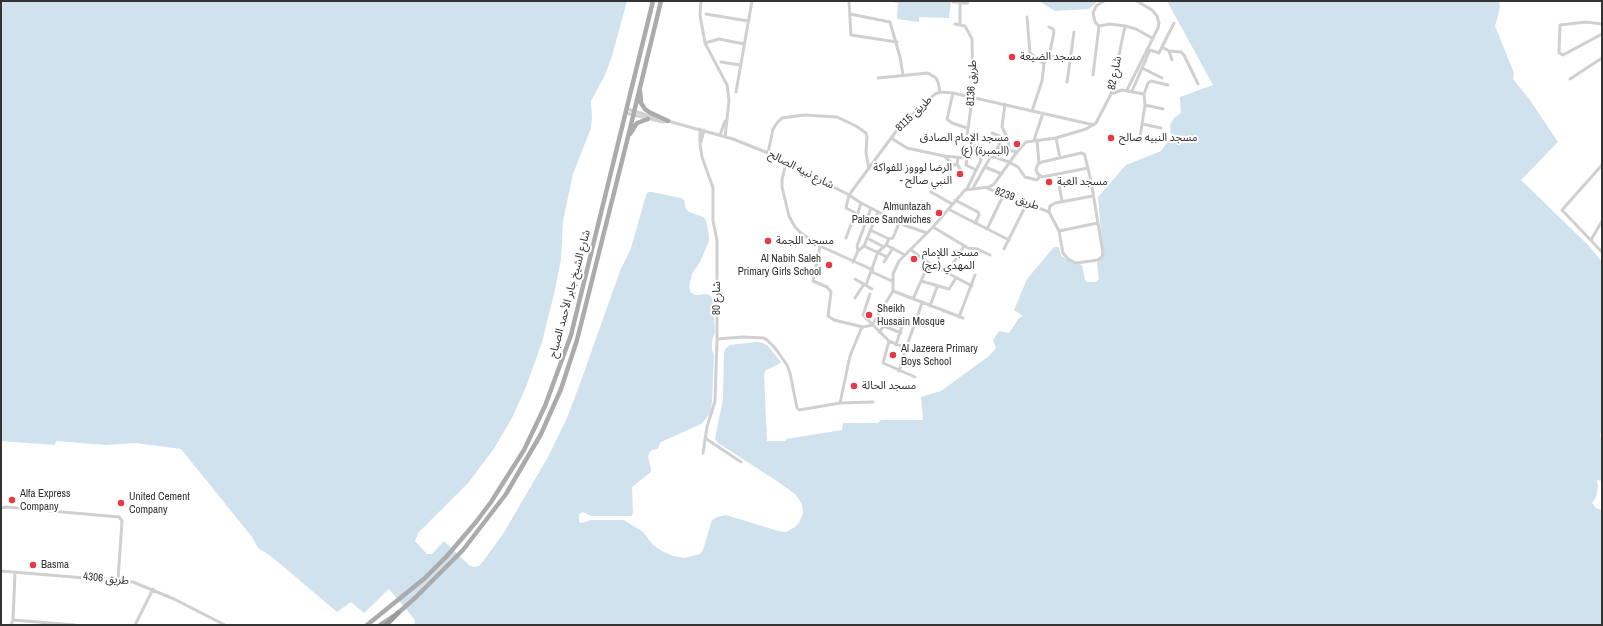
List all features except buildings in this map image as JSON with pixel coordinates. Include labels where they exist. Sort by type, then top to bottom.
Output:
[{"type":"highway","points":[[386,625],[398,612]]},
{"type":"main road","name":"شارع الشيخ جابر الأحمد الصباح","points":[[367,625],[393,606],[425,578],[457,544],[491,502],[510,474],[536,426],[553,387],[571,335],[653,1]]},
{"type":"main road","name":"شارع الشيخ جابر الأحمد الصباح","points":[[380,625],[398,612],[431,583],[463,550],[499,504],[515,480],[541,434],[561,389],[577,340],[661,1]]},
{"type":"main road","points":[[640,83],[640,99],[642,106],[649,112],[668,121]]},
{"type":"main road","points":[[628,137],[636,123],[648,119]]},
{"type":"street","points":[[701,1],[700,15],[704,43],[727,85],[729,101],[725,137]]},
{"type":"street","points":[[736,92],[752,1]]},
{"type":"street","points":[[849,1],[852,35],[896,42]]},
{"type":"street","points":[[1099,26],[1095,22],[1093,14],[1096,6],[1104,1]]},
{"type":"street","points":[[1127,90],[1158,28],[1159,23],[1157,16],[1152,10],[1137,1]]},
{"type":"street","points":[[953,2],[968,3]]},
{"type":"street","points":[[955,24],[960,25],[960,2]]},
{"type":"street","points":[[706,14],[748,21]]},
{"type":"street","points":[[850,14],[890,22],[899,51],[903,75]]},
{"type":"street","points":[[1027,17],[1030,53],[1044,64]]},
{"type":"street","points":[[1602,24],[1586,22],[1560,25],[1559,53],[1563,55],[1602,34]]},
{"type":"street","points":[[1132,91],[1150,50],[1158,53],[1174,23]]},
{"type":"street","points":[[1099,26],[1110,24],[1125,26],[1136,29],[1152,38]]},
{"type":"street","name":"طريق 8136","points":[[960,25],[967,28],[972,39],[974,78],[973,97],[968,128]]},
{"type":"street","points":[[1093,75],[1099,26]]},
{"type":"street","name":"شارع 82","points":[[1094,125],[1100,117],[1111,94],[1125,26]]},
{"type":"street","points":[[1032,111],[1039,94],[1044,64],[1050,56],[1054,30],[1050,27]]},
{"type":"street","points":[[1067,82],[1074,32]]},
{"type":"street","points":[[704,43],[719,39],[744,44]]},
{"type":"street","points":[[1162,47],[1169,51],[1183,53],[1198,84]]},
{"type":"street","points":[[1169,51],[1172,60]]},
{"type":"street","points":[[1050,56],[1070,59]]},
{"type":"street","points":[[1570,79],[1602,58]]},
{"type":"street","points":[[721,62],[740,65]]},
{"type":"street","points":[[1142,68],[1162,78]]},
{"type":"street","points":[[878,78],[923,73],[932,75],[938,82],[940,92]]},
{"type":"street","points":[[1140,137],[1145,105],[1144,94],[1150,81],[1168,85]]},
{"type":"street","points":[[1111,94],[1118,90],[1127,90],[1144,94]]},
{"type":"street","name":"طريق 8115","points":[[849,195],[891,138],[910,116],[930,98],[940,92],[973,97],[1094,125]]},
{"type":"street","points":[[953,93],[947,119],[952,123],[968,128],[967,139],[974,145],[967,158],[966,165],[976,170]]},
{"type":"street","points":[[1005,104],[1002,127],[1008,139],[1010,149]]},
{"type":"street","points":[[1145,105],[1163,109]]},
{"type":"street","name":"شارع نبيه الصالح","points":[[626,111],[704,130],[768,153],[849,195],[861,204],[899,223],[928,233]]},
{"type":"street","name":"شارع نبيه الصالح","points":[[633,113],[648,119],[665,122],[668,121]]},
{"type":"street","points":[[1040,176],[1036,170],[1040,163],[1035,140],[1043,113]]},
{"type":"street","points":[[768,153],[773,129],[782,118],[804,115],[841,118],[866,133],[866,153],[869,169]]},
{"type":"street","points":[[720,135],[727,118]]},
{"type":"street","points":[[1142,124],[1161,128]]},
{"type":"street","points":[[967,189],[986,187],[994,184],[1009,162],[1026,142],[1056,138],[1094,125]]},
{"type":"street","name":"شارع 80","points":[[700,129],[702,157],[713,188],[713,221],[717,240],[718,339],[715,401],[705,438],[703,452]]},
{"type":"street","name":"شارع 80","points":[[700,145],[704,130]]},
{"type":"street","points":[[992,133],[1008,139]]},
{"type":"street","points":[[973,188],[998,148],[1002,137]]},
{"type":"street","points":[[891,138],[907,148],[944,156],[967,158]]},
{"type":"street","points":[[1056,138],[1060,158]]},
{"type":"street","points":[[998,148],[1010,149],[1017,152]]},
{"type":"street","points":[[820,246],[813,281],[827,288],[831,292],[828,313],[830,318],[863,327],[872,324],[893,291],[892,281],[896,266],[967,189],[981,159],[972,151]]},
{"type":"street","points":[[982,153],[1009,162],[1018,168],[1025,177],[1036,180],[1040,176],[1088,168]]},
{"type":"street","points":[[1040,163],[1080,153],[1085,155],[1098,223],[1059,231]]},
{"type":"street","points":[[944,156],[953,164],[957,164]]},
{"type":"street","points":[[958,158],[957,164],[960,169],[958,174]]},
{"type":"street","points":[[786,162],[782,187],[789,216],[795,227],[802,234],[820,246],[892,281]]},
{"type":"street","points":[[1602,165],[1562,210],[1602,252]]},
{"type":"street","points":[[985,167],[1002,174]]},
{"type":"street","points":[[1057,174],[1062,201]]},
{"type":"street","name":"طريق 8239","points":[[986,187],[1049,212],[1059,231],[1063,253],[1072,262],[1098,260],[1102,257],[1103,253],[1098,223]]},
{"type":"street","points":[[931,192],[952,204]]},
{"type":"street","points":[[987,229],[1004,194]]},
{"type":"street","points":[[846,238],[855,214],[846,208],[849,195]]},
{"type":"street","points":[[1049,212],[1052,204],[1093,196]]},
{"type":"street","points":[[956,200],[978,212],[979,215],[975,223]]},
{"type":"street","points":[[1004,249],[1027,203]]},
{"type":"street","points":[[856,219],[861,204]]},
{"type":"street","points":[[858,252],[857,248],[859,241],[871,208]]},
{"type":"street","points":[[948,209],[1008,240]]},
{"type":"street","points":[[853,262],[864,244],[878,212]]},
{"type":"street","points":[[1591,240],[1602,221]]},
{"type":"street","points":[[855,298],[865,285],[872,271],[878,252],[889,240],[893,238],[899,223]]},
{"type":"street","points":[[933,227],[969,249],[977,249],[990,255]]},
{"type":"street","points":[[870,230],[889,240]]},
{"type":"street","points":[[867,238],[893,248],[905,255]]},
{"type":"street","points":[[859,241],[887,257]]},
{"type":"street","points":[[947,273],[964,246]]},
{"type":"street","points":[[884,262],[893,248]]},
{"type":"street","points":[[911,250],[928,263],[972,286]]},
{"type":"street","points":[[913,299],[928,263]]},
{"type":"street","points":[[959,317],[975,275]]},
{"type":"street","points":[[921,281],[937,287],[949,289],[956,278]]},
{"type":"street","points":[[855,279],[872,289]]},
{"type":"street","points":[[930,306],[937,287]]},
{"type":"street","points":[[893,291],[963,318]]},
{"type":"street","points":[[870,294],[863,315],[889,340],[896,345],[906,348]]},
{"type":"street","points":[[899,371],[922,303]]},
{"type":"street","points":[[896,345],[903,324]]},
{"type":"street","points":[[879,332],[884,326],[901,333]]},
{"type":"street","points":[[840,403],[850,356],[863,327]]},
{"type":"street","points":[[718,339],[743,337],[764,338],[767,340],[775,348],[790,373],[798,409],[840,403],[873,402]]},
{"type":"street","points":[[889,340],[883,363],[915,377]]},
{"type":"street","points":[[705,438],[741,462]]},
{"type":"street","points":[[1,508],[6,507],[120,516],[122,521],[118,580]]},
{"type":"street","name":"طريق 4306","points":[[1,570],[134,582],[153,589],[225,625]]},
{"type":"street","points":[[11,625],[13,620],[15,572]]},
{"type":"street","points":[[135,625],[153,589]]},
{"type":"street","points":[[13,620],[75,625]]},
{"type":"water","points":[[1,1],[627,1],[612,56],[605,75],[591,101],[591,128],[573,174],[563,221],[561,259],[555,290],[542,342],[526,387],[511,420],[493,450],[468,483],[419,532],[415,541],[427,554],[432,554],[444,541],[469,565],[474,567],[479,566],[503,534],[548,457],[567,418],[620,271],[631,248],[648,192],[681,198],[684,200],[686,209],[689,212],[703,217],[706,220],[709,241],[700,262],[692,274],[689,287],[691,293],[696,295],[707,294],[711,296],[713,300],[715,333],[712,341],[712,350],[714,355],[710,414],[701,424],[661,442],[658,449],[652,450],[649,453],[648,457],[651,472],[632,487],[633,514],[631,516],[591,516],[583,512],[579,514],[579,522],[581,523],[591,520],[624,520],[643,532],[653,545],[662,551],[673,556],[685,558],[700,554],[703,550],[712,520],[717,517],[726,515],[778,531],[786,532],[799,523],[803,513],[802,504],[796,495],[718,443],[715,439],[723,399],[724,352],[730,345],[757,342],[763,343],[768,346],[781,362],[766,370],[764,374],[767,441],[785,441],[786,439],[842,430],[843,423],[878,423],[881,420],[923,420],[921,397],[941,391],[989,356],[996,348],[993,340],[999,331],[1009,333],[1019,318],[1023,316],[1014,310],[1027,279],[1054,247],[1059,247],[1061,256],[1082,265],[1085,280],[1087,282],[1096,282],[1099,279],[1097,263],[1103,255],[1098,197],[1126,165],[1161,151],[1171,137],[1170,125],[1174,118],[1181,113],[1180,97],[1213,85],[1167,1],[1499,1],[1500,8],[1495,26],[1514,73],[1513,79],[1530,100],[1558,142],[1521,180],[1589,246],[1602,262],[1602,427],[1600,436],[1602,439],[1602,481],[1597,480],[1598,487],[1596,497],[1592,503],[1596,508],[1602,510],[1602,625],[414,625],[415,620],[389,589],[364,613],[351,602],[337,612],[272,557],[258,548],[252,537],[181,449],[135,443],[106,445],[56,441],[55,445],[1,441]]},
{"type":"water","points":[[886,1],[951,1],[949,18],[919,17],[919,22],[897,19],[898,3]]},
{"type":"water","points":[[1039,1],[1097,2],[1089,9],[1055,11]]},
{"type":"place","name":"مسجد الضيعة","points":[[1012,57]]},
{"type":"place","name":"مسجد النبيه صالح","points":[[1111,138]]},
{"type":"place","name":"مسجد الإمام الصادق (ع) (البمبرة)","points":[[1017,144]]},
{"type":"place","name":"الرضا لوووز للفواكة - النبي صالح","points":[[960,174]]},
{"type":"place","name":"مسجد الغبة","points":[[1049,182]]},
{"type":"place","name":"Almuntazah Palace Sandwiches","points":[[939,213]]},
{"type":"place","name":"مسجد اللجمة","points":[[768,241]]},
{"type":"place","name":"مسجد اللإمام المهدي (عج)","points":[[914,259]]},
{"type":"place","name":"Al Nabih Saleh Primary Girls School","points":[[829,265]]},
{"type":"place","name":"Sheikh Hussain Mosque","points":[[869,315]]},
{"type":"place","name":"Al Jazeera Primary Boys School","points":[[893,355]]},
{"type":"place","name":"مسجد الحالة","points":[[854,386]]},
{"type":"place","name":"Alfa Express Company","points":[[12,500]]},
{"type":"place","name":"United Cement Company","points":[[121,503]]},
{"type":"place","name":"Basma","points":[[33,565]]}]
